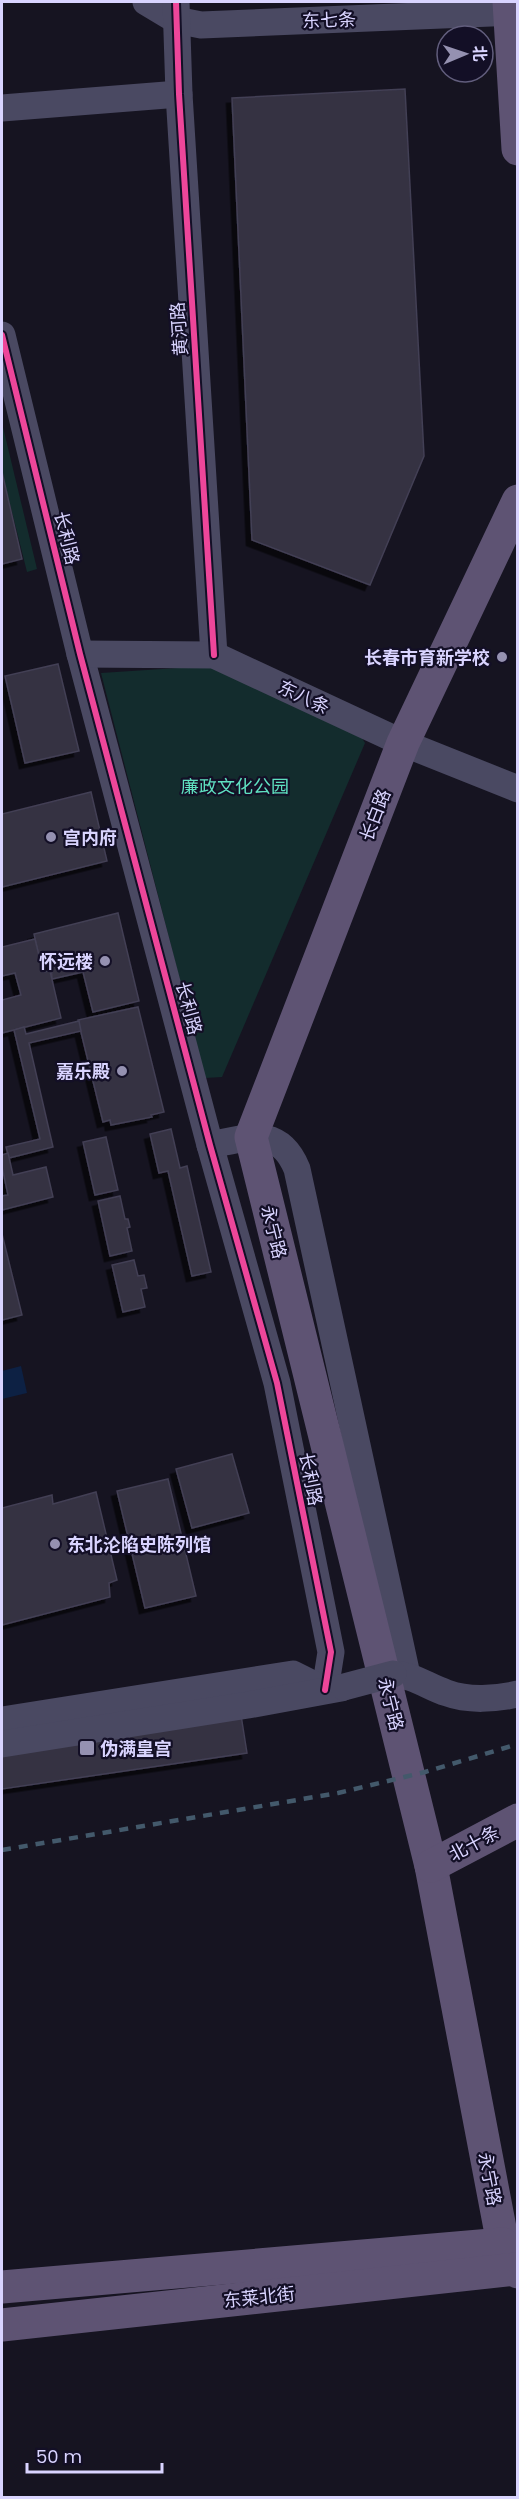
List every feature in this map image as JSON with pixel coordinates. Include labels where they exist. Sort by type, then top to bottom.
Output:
[{"type":"main road","points":[[512,9],[518,149]]},
{"type":"main road","name":"长白路","points":[[251,1137],[403,743],[518,501]]},
{"type":"main road","name":"永宁路","points":[[251,1137],[431,1866],[514,2259]]},
{"type":"main road","name":"北十条","points":[[431,1866],[518,1820]]},
{"type":"main road","name":"东莱北街","points":[[2,2287],[514,2259]]},
{"type":"main road","name":"东莱北街","points":[[2,2325],[514,2259]]},
{"type":"street","name":"东七条","points":[[146,2],[176,11],[201,25],[512,9]]},
{"type":"street","name":"黄河路","points":[[176,11],[179,94],[214,655]]},
{"type":"street","points":[[2,108],[179,94]]},
{"type":"street","name":"长利路","points":[[2,335],[80,654],[210,1145],[277,1383],[331,1652],[335,1689]]},
{"type":"street","name":"东八条","points":[[80,654],[214,655],[403,743],[518,789]]},
{"type":"street","points":[[210,1145],[251,1137],[278,1141],[291,1154],[297,1169],[400,1675]]},
{"type":"street","points":[[2,1720],[293,1674],[335,1689]]},
{"type":"street","points":[[2,1744],[248,1705],[400,1675],[447,1694],[474,1698],[518,1694]]},
{"type":"green space","points":[[2,423],[37,569],[27,572],[2,472]]},
{"type":"green space","name":"廉政文化公园","points":[[208,666],[357,730],[365,743],[222,1077],[205,1078],[101,673]]},
{"type":"water","points":[[21,1366],[27,1393],[2,1399],[2,1371]]},
{"type":"building","points":[[405,89],[424,456],[370,585],[252,540],[232,98]]},
{"type":"building","points":[[2,472],[22,559],[2,564]]},
{"type":"building","points":[[58,664],[79,751],[25,763],[5,676]]},
{"type":"building","name":"宫内府","points":[[91,792],[107,861],[2,887],[2,814]]},
{"type":"building","name":"怀远楼","points":[[118,913],[139,1001],[93,1012],[83,972],[52,979],[51,964],[41,966],[34,934]],"holes":[[[80,956],[81,964],[70,967],[68,959]]]},
{"type":"building","points":[[35,939],[43,972],[50,971],[61,1018],[2,1033],[2,1000],[21,995],[15,973],[2,976],[2,947]]},
{"type":"building","name":"嘉乐殿","points":[[138,1007],[164,1112],[151,1115],[152,1117],[111,1125],[110,1120],[103,1122],[78,1020]]},
{"type":"building","points":[[79,1021],[81,1031],[29,1043],[53,1147],[9,1158],[6,1147],[40,1139],[14,1030],[24,1027],[26,1034]]},
{"type":"building","points":[[171,1129],[180,1168],[187,1166],[211,1272],[192,1276],[168,1171],[159,1173],[150,1134]]},
{"type":"building","points":[[106,1137],[118,1190],[95,1195],[83,1142]]},
{"type":"building","points":[[8,1153],[13,1175],[46,1167],[53,1197],[2,1210],[2,1196],[8,1195],[2,1155]]},
{"type":"building","points":[[120,1196],[125,1219],[128,1219],[130,1227],[127,1228],[132,1251],[110,1256],[98,1201]]},
{"type":"building","points":[[2,1234],[22,1315],[2,1320]]},
{"type":"building","points":[[134,1260],[138,1276],[144,1275],[147,1288],[141,1289],[145,1307],[123,1312],[112,1265]]},
{"type":"building","points":[[232,1454],[249,1513],[192,1528],[176,1469]]},
{"type":"building","points":[[168,1479],[196,1596],[145,1608],[117,1491]]},
{"type":"building","name":"东北沦陷史陈列馆","points":[[96,1492],[117,1580],[109,1583],[110,1597],[2,1625],[2,1508],[52,1495],[53,1504]]},
{"type":"building","name":"伪满皇宫","points":[[238,1696],[247,1753],[2,1789],[2,1731]]},
{"type":"railway","points":[[2,1850],[338,1793],[425,1772],[518,1744]]},
{"type":"cycle path","points":[[176,2],[179,94],[214,655]]},
{"type":"cycle path","points":[[2,335],[80,654],[210,1145],[277,1383],[331,1652],[325,1690]]},
{"type":"place","name":"长春市育新学校","points":[[502,657]]},
{"type":"place","name":"宫内府","points":[[51,837]]},
{"type":"place","name":"怀远楼","points":[[105,961]]},
{"type":"place","name":"嘉乐殿","points":[[122,1071]]},
{"type":"place","name":"东北沦陷史陈列馆","points":[[55,1544]]},
{"type":"place","name":"伪满皇宫","points":[[87,1748]]}]
